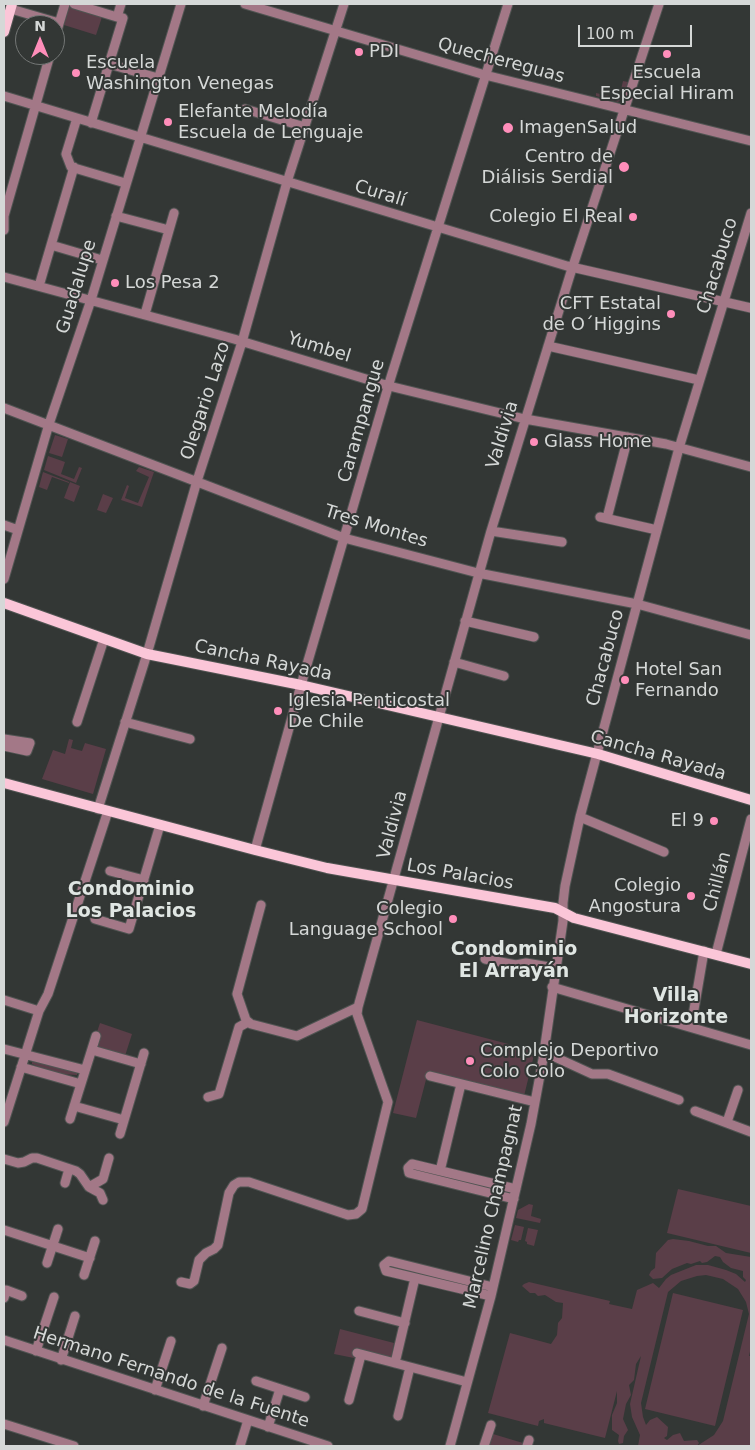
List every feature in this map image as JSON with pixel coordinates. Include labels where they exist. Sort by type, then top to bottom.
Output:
[{"type":"main road","points":[[4,32],[12,7]]},
{"type":"main road","name":"Cancha Rayada","points":[[4,603],[147,654],[301,685],[598,754],[751,800]]},
{"type":"main road","name":"Los Palacios","points":[[4,783],[327,868],[555,908],[574,918],[704,950],[751,964]]},
{"type":"street","points":[[74,4],[123,18],[91,123]]},
{"type":"street","points":[[117,16],[121,4]]},
{"type":"street","name":"Guadalupe","points":[[4,579],[49,424],[90,300],[181,4]]},
{"type":"street","name":"Quechereguas","points":[[245,4],[485,75],[751,141]]},
{"type":"street","name":"Olegario Lazo","points":[[4,1122],[39,1011],[48,994],[103,810],[125,722],[147,654],[197,481],[242,342],[287,182],[344,4]]},
{"type":"street","name":"Carampangue","points":[[255,850],[301,685],[389,386],[508,4]]},
{"type":"street","name":"Valdivia","points":[[358,1007],[395,880],[478,573],[572,267],[659,4]]},
{"type":"street","points":[[12,7],[36,15]]},
{"type":"street","points":[[109,64],[158,78]]},
{"type":"street","points":[[4,230],[8,187],[47,65]]},
{"type":"street","name":"Curalí","points":[[4,96],[437,228],[572,267],[724,300],[751,308]]},
{"type":"street","points":[[245,109],[305,127]]},
{"type":"street","points":[[39,286],[73,167],[66,154],[77,118]]},
{"type":"street","points":[[73,167],[126,183]]},
{"type":"street","points":[[145,314],[174,212]]},
{"type":"street","name":"Chacabuco","points":[[563,912],[565,886],[580,817],[637,604],[679,448],[751,213]]},
{"type":"street","points":[[116,216],[168,230]]},
{"type":"street","points":[[51,245],[102,260]]},
{"type":"street","name":"Yumbel","points":[[4,277],[145,314],[389,386],[525,419],[679,448],[751,467]]},
{"type":"street","points":[[548,346],[699,380]]},
{"type":"street","name":"Tres Montes","points":[[4,408],[344,538],[478,573],[637,604],[751,635]]},
{"type":"street","points":[[628,438],[604,517],[657,530]]},
{"type":"street","points":[[4,525],[18,530]]},
{"type":"street","points":[[491,530],[562,542]]},
{"type":"street","points":[[465,621],[534,637]]},
{"type":"street","points":[[77,722],[104,639]]},
{"type":"street","points":[[454,662],[504,676]]},
{"type":"street","points":[[125,722],[190,739]]},
{"type":"street","points":[[4,739],[30,743],[27,751],[4,746]]},
{"type":"street","points":[[580,817],[664,852]]},
{"type":"street","name":"Chillán","points":[[716,954],[751,819]]},
{"type":"street","points":[[95,919],[130,929],[160,825]]},
{"type":"street","points":[[110,871],[144,880]]},
{"type":"street","points":[[261,906],[237,994],[248,1022],[297,1036],[358,1007]]},
{"type":"street","name":"Marcelino Champagnat","points":[[450,1446],[493,1286],[535,1102],[544,1052],[563,912]]},
{"type":"street","points":[[691,1027],[704,950]]},
{"type":"street","points":[[485,959],[516,965],[526,963],[555,968]]},
{"type":"street","points":[[552,987],[751,1045]]},
{"type":"street","points":[[4,1000],[39,1011]]},
{"type":"street","points":[[181,1282],[190,1284],[194,1281],[199,1260],[218,1245],[229,1193],[234,1185],[239,1182],[249,1182],[348,1215],[356,1214],[362,1209],[388,1102],[357,1014],[358,1007]]},
{"type":"street","points":[[208,1097],[220,1094],[239,1027],[248,1022]]},
{"type":"street","points":[[70,1119],[96,1036]]},
{"type":"street","points":[[4,1048],[86,1070]]},
{"type":"street","points":[[92,1050],[141,1064]]},
{"type":"street","points":[[544,1052],[592,1074],[608,1074],[679,1100]]},
{"type":"street","points":[[120,1134],[144,1054]]},
{"type":"street","points":[[21,1067],[81,1084]]},
{"type":"street","points":[[430,1076],[535,1102]]},
{"type":"street","points":[[440,1171],[461,1084]]},
{"type":"street","points":[[727,1122],[738,1090]]},
{"type":"street","points":[[74,1106],[124,1120]]},
{"type":"street","points":[[695,1111],[751,1132]]},
{"type":"street","points":[[4,1159],[22,1163],[32,1158],[69,1168],[80,1174],[89,1187],[100,1193],[103,1200]]},
{"type":"street","points":[[27,1171],[32,1158]]},
{"type":"street","points":[[89,1187],[103,1179],[109,1158]]},
{"type":"street","points":[[514,1199],[409,1173],[408,1170],[412,1164],[516,1189]]},
{"type":"street","points":[[65,1183],[69,1168]]},
{"type":"street","points":[[47,1263],[58,1229]]},
{"type":"street","points":[[4,1230],[90,1258]]},
{"type":"street","points":[[84,1275],[95,1241]]},
{"type":"street","points":[[490,1296],[386,1271],[384,1265],[389,1261],[493,1286]]},
{"type":"street","points":[[395,1363],[415,1278]]},
{"type":"street","points":[[4,1298],[6,1290],[22,1296]]},
{"type":"street","points":[[36,1352],[54,1297]]},
{"type":"street","points":[[359,1311],[405,1323]]},
{"type":"street","points":[[61,1360],[75,1316]]},
{"type":"street","name":"Hermano Fernando de la Fuente","points":[[4,1340],[328,1446]]},
{"type":"street","points":[[155,1390],[171,1341]]},
{"type":"street","points":[[203,1406],[222,1348]]},
{"type":"street","points":[[349,1400],[359,1354],[467,1382]]},
{"type":"street","points":[[398,1416],[410,1367]]},
{"type":"street","points":[[256,1381],[305,1397]]},
{"type":"street","points":[[268,1426],[280,1388]]},
{"type":"street","points":[[240,1446],[248,1420]]},
{"type":"street","points":[[4,1424],[62,1444],[74,1446]]},
{"type":"street","points":[[484,1446],[491,1425]]},
{"type":"shaded area","points":[[69,7],[102,17],[96,35],[65,25]]},
{"type":"shaded area","points":[[623,81],[628,82],[622,98],[618,102],[596,96],[596,93],[619,98]]},
{"type":"shaded area","points":[[55,435],[68,439],[62,457],[49,453]]},
{"type":"shaded area","points":[[48,456],[65,462],[61,474],[74,479],[79,467],[82,468],[76,483],[44,470]]},
{"type":"shaded area","points":[[139,467],[154,472],[142,507],[121,500],[127,485],[129,486],[125,498],[138,503],[149,477],[136,471]]},
{"type":"shaded area","points":[[43,472],[69,483],[52,477],[47,490],[39,487]]},
{"type":"shaded area","points":[[70,482],[80,486],[74,502],[64,498]]},
{"type":"shaded area","points":[[103,494],[113,498],[106,513],[97,510]]},
{"type":"shaded area","points":[[69,739],[73,740],[71,748],[78,750],[82,751],[85,743],[106,749],[93,794],[42,779],[53,750],[65,754]]},
{"type":"shaded area","name":"Complejo Deportivo Colo Colo","points":[[417,1020],[535,1051],[524,1096],[428,1072],[416,1118],[393,1113]]},
{"type":"shaded area","points":[[100,1023],[132,1034],[125,1056],[97,1049],[96,1035]]},
{"type":"shaded area","points":[[32,1061],[64,1068],[77,1073],[77,1075],[60,1074],[43,1069],[32,1064]]},
{"type":"shaded area","points":[[678,1189],[751,1206],[751,1253],[667,1233]]},
{"type":"shaded area","points":[[529,1204],[533,1205],[531,1216],[541,1219],[540,1223],[516,1218],[518,1210]]},
{"type":"shaded area","points":[[515,1225],[524,1227],[521,1240],[518,1242],[511,1240]]},
{"type":"shaded area","points":[[528,1228],[538,1230],[534,1246],[527,1244],[525,1241]]},
{"type":"shaded area","points":[[668,1240],[689,1241],[716,1246],[726,1253],[751,1257],[751,1347],[749,1356],[751,1356],[751,1445],[749,1446],[697,1446],[638,1446],[640,1435],[632,1417],[630,1404],[641,1356],[636,1364],[634,1380],[629,1385],[631,1395],[626,1404],[623,1419],[628,1430],[624,1436],[623,1443],[619,1444],[619,1435],[612,1430],[612,1415],[617,1403],[617,1391],[605,1438],[544,1423],[544,1419],[539,1421],[538,1426],[488,1413],[510,1333],[551,1344],[557,1335],[558,1323],[562,1318],[563,1303],[556,1302],[545,1295],[538,1296],[535,1293],[530,1293],[522,1286],[524,1284],[529,1282],[610,1301],[609,1304],[632,1309],[637,1290],[653,1283],[659,1288],[671,1275],[696,1265],[708,1265],[726,1270],[736,1274],[745,1282],[743,1271],[731,1268],[720,1257],[715,1256],[707,1262],[687,1263],[672,1269],[662,1278],[653,1279],[649,1275],[655,1268],[656,1253]],"holes":[[[706,1275],[723,1279],[738,1289],[746,1302],[749,1314],[723,1421],[714,1435],[697,1446],[699,1443],[697,1440],[684,1441],[680,1433],[673,1435],[667,1440],[664,1438],[667,1436],[668,1427],[657,1417],[650,1420],[646,1425],[641,1403],[668,1292],[681,1281]]]},
{"type":"shaded area","points":[[673,1293],[743,1310],[715,1426],[645,1409]]},
{"type":"shaded area","points":[[340,1329],[394,1343],[391,1359],[356,1350],[354,1358],[334,1354]]},
{"type":"shaded area","points":[[493,1434],[523,1443],[522,1446],[489,1446]]},
{"type":"place","name":"PDI","points":[[359,52]]},
{"type":"place","name":"Escuela Especial Hiram","points":[[667,54]]},
{"type":"place","name":"Escuela Washington Venegas","points":[[76,73]]},
{"type":"place","name":"Elefante Melodía Escuela de Lenguaje","points":[[168,122]]},
{"type":"place","name":"ImagenSalud","points":[[508,128]]},
{"type":"place","name":"Centro de Diálisis Serdial","points":[[624,167]]},
{"type":"place","name":"Colegio El Real","points":[[633,217]]},
{"type":"place","name":"Los Pesa 2","points":[[115,283]]},
{"type":"place","name":"CFT Estatal de O´Higgins","points":[[671,314]]},
{"type":"place","name":"Glass Home","points":[[534,442]]},
{"type":"place","name":"Hotel San Fernando","points":[[625,680]]},
{"type":"place","name":"Iglesia Penticostal De Chile","points":[[278,711]]},
{"type":"place","name":"El 9","points":[[714,821]]},
{"type":"place","name":"Colegio Angostura","points":[[691,896]]},
{"type":"place","name":"Colegio Language School","points":[[453,919]]},
{"type":"place","name":"Complejo Deportivo Colo Colo","points":[[470,1061]]},
{"type":"district","name":"Condominio Los Palacios","points":[[131,901]]},
{"type":"district","name":"Condominio El Arrayán","points":[[514,961]]},
{"type":"district","name":"Villa Horizonte","points":[[676,1007]]}]
